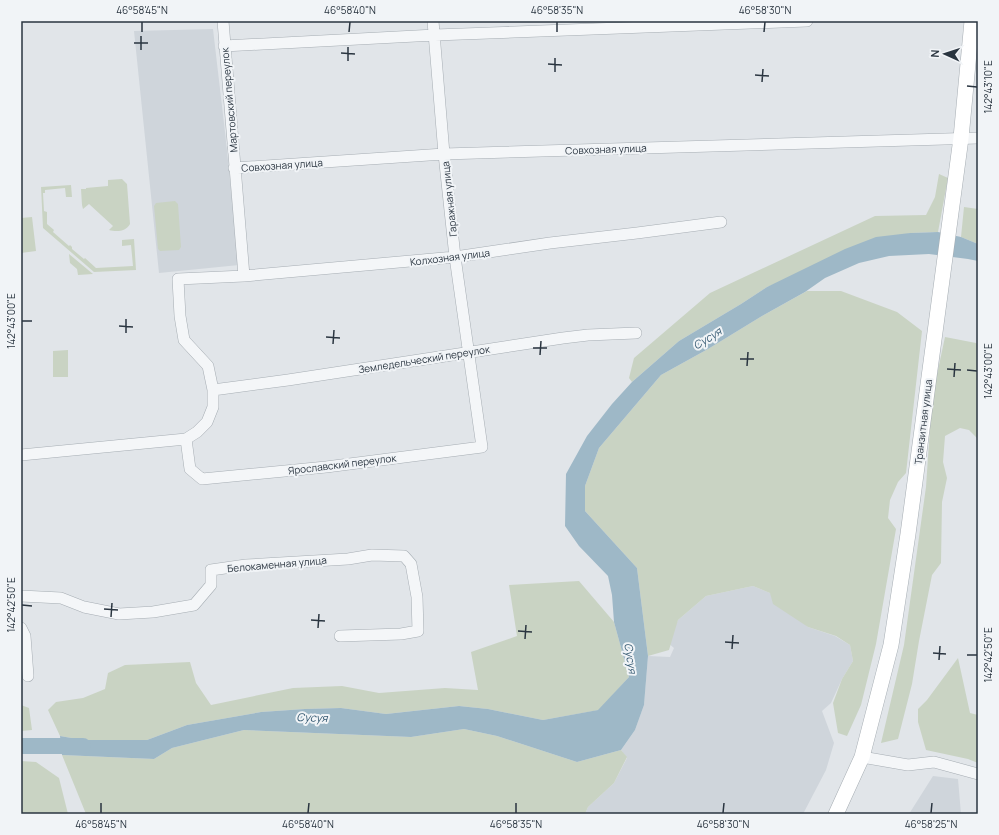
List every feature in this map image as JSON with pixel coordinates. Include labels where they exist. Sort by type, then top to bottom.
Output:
[{"type":"main road","name":"Транзитная улица","points":[[836,814],[862,757],[891,645],[908,534],[961,138],[972,21]]},
{"type":"street","name":"Мартовский переулок","points":[[223,21],[244,276]]},
{"type":"street","name":"Гаражная улица","points":[[433,21],[444,154],[455,258],[470,352],[482,447]]},
{"type":"street","points":[[224,46],[678,23],[807,21]]},
{"type":"street","name":"Совхозная улица","points":[[234,168],[444,154],[978,138]]},
{"type":"street","name":"Колхозная улица","points":[[213,390],[208,366],[184,340],[180,316],[178,279],[244,276],[455,258],[550,243],[720,222]]},
{"type":"street","name":"Земледельческий переулок","points":[[213,390],[588,335],[636,333]]},
{"type":"street","points":[[21,455],[186,439],[197,432],[207,422],[213,407],[213,390]]},
{"type":"street","name":"Ярославский переулок","points":[[186,439],[190,469],[202,479],[326,467],[482,447]]},
{"type":"street","name":"Белокаменная улица","points":[[21,596],[61,598],[84,607],[119,614],[153,612],[194,605],[211,585],[211,570],[246,565],[348,559],[372,555],[404,556],[411,564],[417,597],[418,631],[401,634],[340,636]]},
{"type":"street","points":[[21,628],[25,636],[28,676]]},
{"type":"street","points":[[862,757],[908,765],[934,762],[978,774]]},
{"type":"shaded area","points":[[213,29],[239,265],[159,273],[134,31]]},
{"type":"shaded area","points":[[753,586],[770,593],[808,627],[835,636],[850,645],[853,661],[842,679],[831,703],[822,711],[834,743],[826,770],[803,814],[585,814],[588,807],[614,783],[627,758],[621,750],[635,730],[644,705],[648,656],[670,657],[674,648],[667,642],[678,620],[706,596]]},
{"type":"shaded area","points":[[933,776],[958,779],[961,814],[909,814]]},
{"type":"green space","points":[[939,174],[948,178],[938,232],[910,233],[767,287],[679,341],[632,382],[629,378],[634,358],[710,293],[875,216],[926,215],[935,197]]},
{"type":"green space","points":[[122,179],[127,184],[130,224],[126,229],[112,231],[109,230],[113,226],[89,204],[83,209],[81,189],[108,186],[108,180]]},
{"type":"green space","points":[[71,185],[72,197],[66,197],[65,188],[45,190],[45,193],[43,193],[44,211],[47,212],[47,224],[54,230],[53,232],[96,268],[133,266],[131,245],[122,246],[122,240],[134,239],[136,270],[94,272],[43,228],[41,187]]},
{"type":"green space","points":[[175,201],[178,204],[181,247],[179,250],[160,251],[158,249],[154,206],[156,203]]},
{"type":"green space","points":[[964,207],[978,209],[978,244],[961,237]]},
{"type":"green space","points":[[32,217],[36,251],[21,253],[21,218]]},
{"type":"green space","points":[[69,254],[93,274],[78,275],[77,269],[70,263]]},
{"type":"green space","points":[[807,291],[841,291],[897,312],[922,331],[906,473],[898,482],[890,500],[888,518],[896,529],[876,644],[861,705],[847,736],[838,733],[833,703],[842,679],[853,661],[850,645],[836,636],[808,627],[773,604],[770,593],[753,586],[706,596],[678,620],[669,650],[648,656],[637,568],[585,511],[585,486],[599,448],[661,375]]},
{"type":"green space","points":[[945,337],[976,343],[978,345],[978,439],[969,430],[960,428],[945,436],[943,462],[947,478],[942,502],[941,563],[932,575],[912,684],[898,739],[881,743],[904,645],[926,487],[932,398]]},
{"type":"green space","points":[[68,350],[68,377],[53,377],[53,351]]},
{"type":"green space","points":[[579,581],[614,622],[629,677],[599,710],[543,720],[488,709],[459,706],[386,714],[341,708],[305,709],[261,712],[187,725],[147,740],[83,740],[60,736],[48,710],[56,702],[83,698],[105,689],[108,673],[125,665],[190,662],[196,683],[211,705],[293,688],[342,686],[379,693],[445,688],[478,690],[471,652],[517,636],[509,585]]},
{"type":"green space","points":[[958,658],[970,713],[978,715],[978,763],[968,759],[926,750],[918,722],[918,709],[927,700]]},
{"type":"green space","points":[[21,705],[29,708],[32,730],[21,731]]},
{"type":"green space","points":[[464,729],[497,736],[577,762],[621,750],[627,757],[614,783],[588,807],[585,814],[86,814],[62,755],[154,759],[172,748],[244,730],[411,737]]},
{"type":"green space","points":[[21,761],[36,762],[59,778],[68,814],[21,814]]},
{"type":"water","points":[[938,232],[961,237],[978,244],[978,261],[929,254],[889,256],[859,263],[825,278],[805,292],[661,375],[599,448],[585,486],[585,511],[637,568],[648,656],[644,705],[635,730],[621,750],[577,762],[497,736],[464,729],[411,737],[244,730],[172,748],[154,759],[62,755],[60,736],[83,740],[147,740],[187,725],[261,712],[341,708],[386,714],[459,706],[488,709],[543,720],[598,710],[629,677],[614,622],[612,595],[608,576],[579,546],[565,526],[566,474],[587,436],[612,404],[632,382],[679,341],[767,287],[845,249],[876,237],[910,233]]},
{"type":"waterway","name":"Сусуя","points":[[21,746],[83,746]]}]
